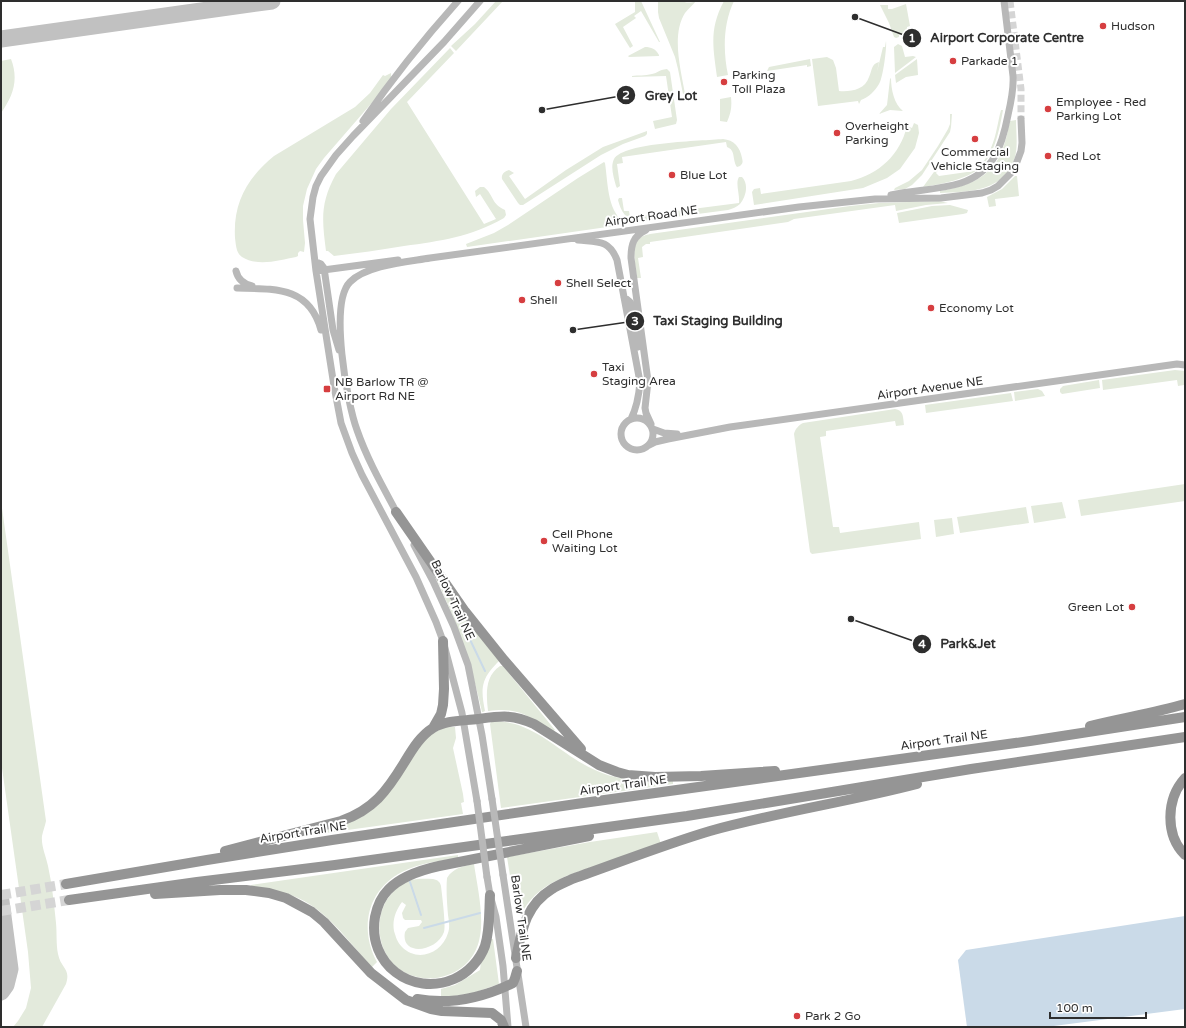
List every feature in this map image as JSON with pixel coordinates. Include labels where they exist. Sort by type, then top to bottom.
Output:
[{"type":"highway","points":[[396,512],[464,610],[504,660],[588,757]]},
{"type":"highway","points":[[207,860],[215,854],[341,821],[351,818],[364,811],[387,789],[418,742],[433,728],[441,714],[444,689],[443,641]]},
{"type":"highway","points":[[1030,741],[1185,704]]},
{"type":"highway","points":[[433,728],[446,723],[505,716],[523,719],[534,724],[599,765],[628,775],[655,777],[701,776],[863,765]]},
{"type":"highway","name":"Airport Trail NE","points":[[66,884],[207,860],[575,805],[1030,741],[1185,717]]},
{"type":"highway","points":[[69,900],[687,816],[1185,737]]},
{"type":"highway","points":[[516,958],[524,924],[529,913],[543,896],[553,888],[572,879],[709,831],[887,792],[971,770]]},
{"type":"highway","points":[[1185,778],[1173,799],[1170,825],[1177,844],[1185,855]]},
{"type":"highway","points":[[490,895],[487,934],[484,947],[480,956],[472,967],[460,976],[446,982],[432,984],[421,983],[399,974],[389,967],[383,959],[375,938],[374,923],[376,911],[380,900],[387,891],[396,882],[408,876],[419,871],[439,866],[687,816]]},
{"type":"highway","points":[[95,897],[220,890],[246,890],[269,893],[286,898],[312,912],[324,922],[371,973],[406,1000],[431,1009],[455,1012],[492,1013],[501,1020],[504,1027]]},
{"type":"highway","points":[[396,992],[415,999],[426,1001],[452,1002],[469,999],[505,987],[512,983],[516,978],[518,971]]},
{"type":"main road","points":[[353,136],[380,95],[417,48],[458,1]]},
{"type":"main road","points":[[430,258],[388,261],[316,272],[316,262],[310,227],[313,197],[316,186],[327,167],[353,136],[444,42],[480,1]]},
{"type":"main road","name":"Airport Road NE","points":[[875,199],[900,193],[951,186],[966,181],[983,171],[996,156],[1003,138],[1014,84],[1004,1]]},
{"type":"main road","name":"Airport Road NE","points":[[430,258],[799,207],[875,199],[941,198],[991,190],[998,186],[1011,173],[1019,158],[1022,143],[1021,119]]},
{"type":"main road","points":[[652,427],[647,420],[637,417],[626,422],[621,430],[621,436],[626,446],[634,450],[645,448],[653,439],[652,427],[645,408],[648,381],[631,250],[633,241],[638,235],[653,227]]},
{"type":"main road","points":[[568,239],[604,243],[614,253],[617,260],[640,382],[639,396],[631,419]]},
{"type":"main road","name":"Barlow Trail NE","points":[[430,258],[370,270],[360,274],[347,286],[343,295],[341,308],[340,328],[343,365],[349,402],[356,428],[365,450],[433,581],[454,626],[468,665],[479,719],[492,799],[526,1027]]},
{"type":"main road","points":[[316,262],[322,265],[325,270],[333,330],[343,365]]},
{"type":"main road","points":[[236,271],[238,278],[248,285],[285,291],[298,297],[308,306],[319,321],[329,358]]},
{"type":"main road","name":"Barlow Trail NE","points":[[316,272],[340,423],[362,474],[416,577],[436,622],[443,641],[464,721],[477,801],[487,878],[496,917],[505,987],[508,1027]]},
{"type":"main road","points":[[237,288],[268,289]]},
{"type":"main road","points":[[624,298],[630,302],[640,353],[645,361]]},
{"type":"main road","name":"Airport Avenue NE","points":[[649,445],[655,442],[686,435],[734,427],[1177,364],[1185,365]]},
{"type":"main road","name":"Airport Avenue NE","points":[[652,427],[664,434],[686,435]]},
{"type":"shaded area","points":[[496,1],[503,1],[456,51],[451,46],[475,24]]},
{"type":"shaded area","points":[[641,1],[660,42],[641,11],[634,16],[636,18],[623,27],[633,46],[630,48],[615,24],[635,12],[635,2]]},
{"type":"shaded area","points":[[658,1],[689,3],[696,1],[685,13],[679,32],[678,53],[685,94],[683,94],[675,57],[659,18]]},
{"type":"shaded area","points":[[724,1],[734,1],[730,10],[725,38],[725,57],[728,75],[717,77],[713,38],[716,20]]},
{"type":"shaded area","points":[[906,4],[910,26],[907,27],[907,29],[910,29],[910,32],[906,32],[906,36],[902,37],[902,34],[896,38],[894,37],[880,5],[888,5],[888,9],[892,9]]},
{"type":"shaded area","points":[[886,41],[882,76],[879,84],[872,94],[861,100],[859,104],[858,101],[818,106],[812,59],[827,57],[833,60],[836,68],[839,91],[857,89],[864,85],[874,64],[879,62],[877,72],[883,47],[885,47]]},
{"type":"shaded area","points":[[898,44],[902,46],[905,57],[916,57],[895,73],[894,47]]},
{"type":"shaded area","points":[[645,47],[655,50],[659,56],[628,56]]},
{"type":"shaded area","points":[[450,48],[454,53],[407,102],[484,224],[496,219],[480,194],[476,197],[475,191],[480,187],[484,187],[490,193],[497,205],[505,210],[506,215],[504,218],[479,230],[455,237],[334,256],[326,251],[323,221],[327,194],[336,174],[391,109]]},
{"type":"shaded area","points":[[11,59],[15,81],[14,88],[1,113],[1,61]]},
{"type":"shaded area","points":[[810,59],[811,66],[807,67],[807,65],[767,71],[769,67]]},
{"type":"shaded area","points":[[917,59],[918,75],[906,77],[896,83],[895,75]]},
{"type":"shaded area","points":[[667,69],[670,72],[677,120],[676,124],[655,129],[653,121],[672,117],[666,76],[632,76],[654,74]]},
{"type":"shaded area","points":[[391,73],[391,78],[376,98],[316,169],[307,189],[303,206],[304,252],[300,251],[296,257],[269,262],[255,262],[242,257],[237,251],[235,238],[236,214],[239,202],[249,182],[256,173],[274,156],[355,107],[370,93],[383,75],[385,76]]},
{"type":"shaded area","points":[[891,78],[894,96],[897,104],[903,111],[890,110],[879,114],[887,105]]},
{"type":"shaded area","points":[[731,97],[731,110],[727,122],[720,121],[720,99]]},
{"type":"shaded area","points":[[1001,110],[1003,110],[994,145],[981,167],[971,174],[958,179],[923,187],[939,165],[944,162],[936,173],[939,176],[974,171],[985,159],[991,149]]},
{"type":"shaded area","points":[[950,114],[952,114],[950,132],[922,175],[912,185],[905,189],[894,190],[895,188],[909,181],[922,170],[948,129],[950,124]]},
{"type":"shaded area","points":[[1016,120],[1017,143],[1015,157],[1004,177],[995,183],[974,190],[940,193],[940,191],[971,182],[988,172],[1000,156],[1010,121]]},
{"type":"shaded area","points":[[914,123],[918,125],[919,133],[915,148],[900,169],[887,178],[863,188],[754,205],[752,192],[754,189],[760,188],[761,194],[851,181],[871,174],[887,162],[894,154],[904,136],[907,126],[912,128]]},
{"type":"shaded area","points":[[647,131],[645,136],[623,144],[601,155],[523,205],[518,203],[502,179],[503,174],[506,171],[509,170],[514,173],[509,176],[525,199],[566,170],[603,147]]},
{"type":"shaded area","points":[[723,139],[730,141],[738,147],[743,161],[740,166],[737,167],[732,150],[727,147],[726,142],[622,157],[623,163],[617,164],[620,186],[617,188],[616,186],[612,165],[614,159],[621,153],[632,149],[664,143]]},
{"type":"shaded area","points":[[604,162],[609,195],[614,210],[623,222],[621,225],[467,247],[466,244],[494,233],[508,225]]},
{"type":"shaded area","points":[[1015,176],[1017,176],[1019,196],[995,199],[996,206],[989,207],[987,197],[1002,189]]},
{"type":"shaded area","points":[[739,177],[742,177],[746,187],[744,198],[740,204],[728,210],[637,222],[629,219],[624,214],[618,200],[619,198],[622,198],[624,211],[629,211],[630,217],[739,203],[737,182]]},
{"type":"shaded area","points":[[939,201],[948,203],[926,205],[896,211],[895,205],[794,219],[788,222],[650,242],[650,244],[646,244],[642,247],[643,257],[638,258],[641,278],[637,278],[634,258],[636,244],[639,239],[648,234],[850,206],[879,203]]},
{"type":"shaded area","points":[[950,205],[968,210],[967,213],[899,223],[897,213],[932,206]]},
{"type":"shaded area","points":[[1175,370],[1185,371],[1185,388],[1184,385],[1178,386],[1177,380],[1103,390],[1102,380]]},
{"type":"shaded area","points":[[1099,380],[1100,388],[1062,394],[1060,392],[1060,389],[1063,386]]},
{"type":"shaded area","points":[[1038,389],[1042,391],[1045,396],[1015,401],[1014,392]]},
{"type":"shaded area","points":[[1011,393],[1013,401],[926,413],[925,405]]},
{"type":"shaded area","points":[[895,409],[902,413],[904,425],[896,426],[895,421],[826,431],[826,436],[820,437],[833,527],[839,527],[840,533],[919,522],[921,539],[812,554],[810,552],[794,434],[795,430],[803,423]]},
{"type":"shaded area","points":[[1185,484],[1185,501],[1081,516],[1078,500]]},
{"type":"shaded area","points":[[1,501],[46,821],[42,836],[42,844],[52,887],[58,954],[67,975],[66,984],[42,1027],[13,1027],[26,1008],[31,988],[28,952],[1,761]]},
{"type":"shaded area","points":[[1062,502],[1066,518],[1034,523],[1031,506]]},
{"type":"shaded area","points":[[1026,507],[1029,523],[960,533],[957,517]]},
{"type":"shaded area","points":[[952,518],[954,534],[936,537],[934,520]]},
{"type":"shaded area","points":[[434,575],[499,661],[490,671],[483,685],[485,711],[483,712],[462,642],[450,609]]},
{"type":"shaded area","points":[[500,666],[503,666],[555,730],[552,732],[529,717],[516,712],[508,710],[488,711],[487,692],[489,680],[495,670]]},
{"type":"shaded area","points":[[497,721],[513,723],[526,728],[546,739],[585,765],[604,774],[633,780],[673,780],[673,784],[501,808],[490,724],[491,722]]},
{"type":"shaded area","points":[[455,727],[456,738],[453,748],[463,794],[464,802],[461,803],[463,814],[326,833],[325,830],[362,817],[416,750],[430,735],[443,728]]},
{"type":"shaded area","points":[[657,832],[661,844],[559,879],[539,891],[524,909],[520,908],[510,876],[507,857]]},
{"type":"shaded area","points":[[458,855],[458,858],[415,866],[390,880],[381,889],[374,900],[370,911],[368,924],[368,937],[371,949],[377,962],[372,967],[336,926],[315,908],[291,895],[252,887],[251,885]]},
{"type":"shaded area","points":[[474,864],[480,900],[481,927],[480,936],[474,954],[463,967],[449,975],[432,978],[416,977],[401,970],[389,958],[381,941],[379,926],[380,917],[387,900],[398,887],[405,882],[421,879],[433,879],[439,882],[441,886],[443,903],[444,932],[440,939],[434,944],[420,949],[413,948],[408,945],[405,940],[405,932],[408,928],[419,926],[422,922],[421,920],[405,920],[403,918],[402,913],[406,905],[402,902],[394,919],[394,931],[402,947],[408,952],[415,954],[429,954],[441,946],[449,931],[447,878],[455,870]]},
{"type":"shaded area","points":[[490,939],[493,939],[499,984],[473,993],[441,998],[441,989],[455,985],[480,970],[481,961]]},
{"type":"water","points":[[1185,916],[1185,1009],[1046,1027],[967,1027],[958,960],[966,950]]},
{"type":"waterway","points":[[464,627],[485,671]]},
{"type":"waterway","points":[[410,882],[421,915]]},
{"type":"waterway","points":[[424,928],[480,913]]},
{"type":"taxiway","points":[[1,39],[272,1]]},
{"type":"taxiway","points":[[1,901],[10,969],[6,985],[1,992]]},
{"type":"tunnel","points":[[1010,1],[1021,89],[1021,119]]},
{"type":"tunnel","points":[[1,895],[66,884]]},
{"type":"tunnel","points":[[1,911],[69,900]]},
{"type":"place","name":"Airport Corporate Centre","points":[[855,17]]},
{"type":"place","name":"Hudson","points":[[1103,26]]},
{"type":"place","name":"Parkade 1","points":[[953,61]]},
{"type":"place","name":"Parking Toll Plaza","points":[[724,82]]},
{"type":"place","name":"Employee - Red Parking Lot","points":[[1048,109]]},
{"type":"place","name":"Grey Lot","points":[[542,110]]},
{"type":"place","name":"Overheight Parking","points":[[837,133]]},
{"type":"place","name":"Commercial Vehicle Staging","points":[[975,139]]},
{"type":"place","name":"Red Lot","points":[[1048,156]]},
{"type":"place","name":"Blue Lot","points":[[672,175]]},
{"type":"place","name":"Shell Select","points":[[558,283]]},
{"type":"place","name":"Shell","points":[[522,300]]},
{"type":"place","name":"Economy Lot","points":[[931,308]]},
{"type":"place","name":"Taxi Staging Building","points":[[573,330]]},
{"type":"place","name":"Taxi Staging Area","points":[[594,374]]},
{"type":"place","name":"NB Barlow TR @ Airport Rd NE","points":[[327,389]]},
{"type":"place","name":"Cell Phone Waiting Lot","points":[[544,541]]},
{"type":"place","name":"Green Lot","points":[[1132,607]]},
{"type":"place","name":"Park&Jet","points":[[851,619]]},
{"type":"place","name":"Park 2 Go","points":[[797,1016]]}]
